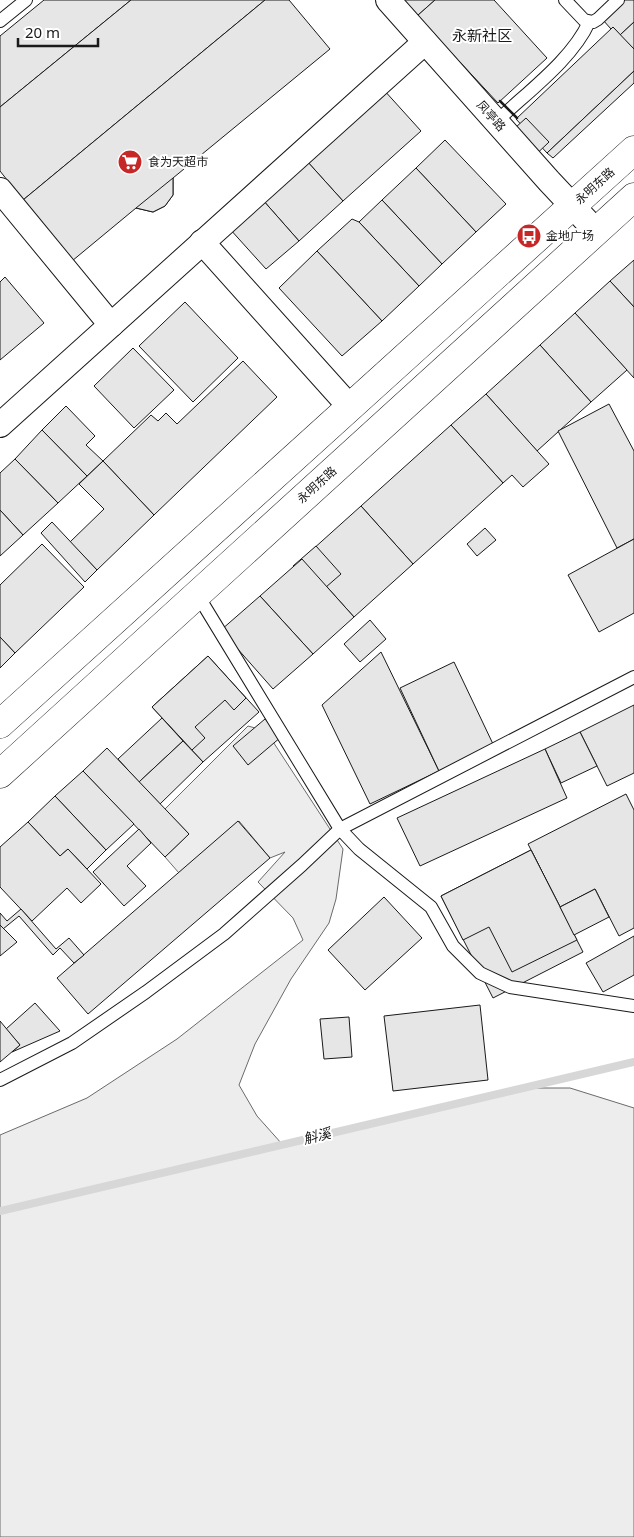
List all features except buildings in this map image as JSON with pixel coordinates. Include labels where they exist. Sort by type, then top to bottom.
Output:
[{"type":"main road","name":"永明东路","points":[[0,724],[634,150]]},
{"type":"main road","name":"永明东路","points":[[0,774],[634,196]]},
{"type":"street","name":"凤亭路","points":[[388,0],[572,207],[596,231]]},
{"type":"street","points":[[0,425],[425,42]]},
{"type":"street","points":[[0,190],[111,325]]},
{"type":"street","points":[[202,242],[350,407]]},
{"type":"lane","points":[[0,22],[26,0]]},
{"type":"lane","points":[[565,0],[584,20],[589,22],[598,19],[618,0]]},
{"type":"lane","points":[[496,122],[569,54],[582,37],[589,22]]},
{"type":"lane","points":[[197,594],[340,829],[359,849],[431,907],[453,946],[480,973],[510,987],[634,1006]]},
{"type":"lane","points":[[0,1080],[72,1042],[146,992],[224,934],[340,829],[634,677]]},
{"type":"shaded area","points":[[248,726],[266,731],[343,849],[336,899],[329,923],[291,979],[255,1044],[239,1085],[257,1116],[282,1144],[522,1088],[570,1088],[634,1108],[634,1537],[0,1537],[0,1135],[87,1098],[177,1039],[303,940],[293,918],[258,882],[285,852],[270,858],[239,821],[179,873],[165,857],[189,834],[165,809]]},
{"type":"waterway","name":"斛溪","points":[[0,1211],[634,1062]]},
{"type":"wall","points":[[500,101],[517,118]]},
{"type":"place","name":"食为天超市","points":[[130,162]]},
{"type":"place","name":"金地广场","points":[[529,236]]},
{"type":"district","name":"永新社区","points":[[482,36]]}]
